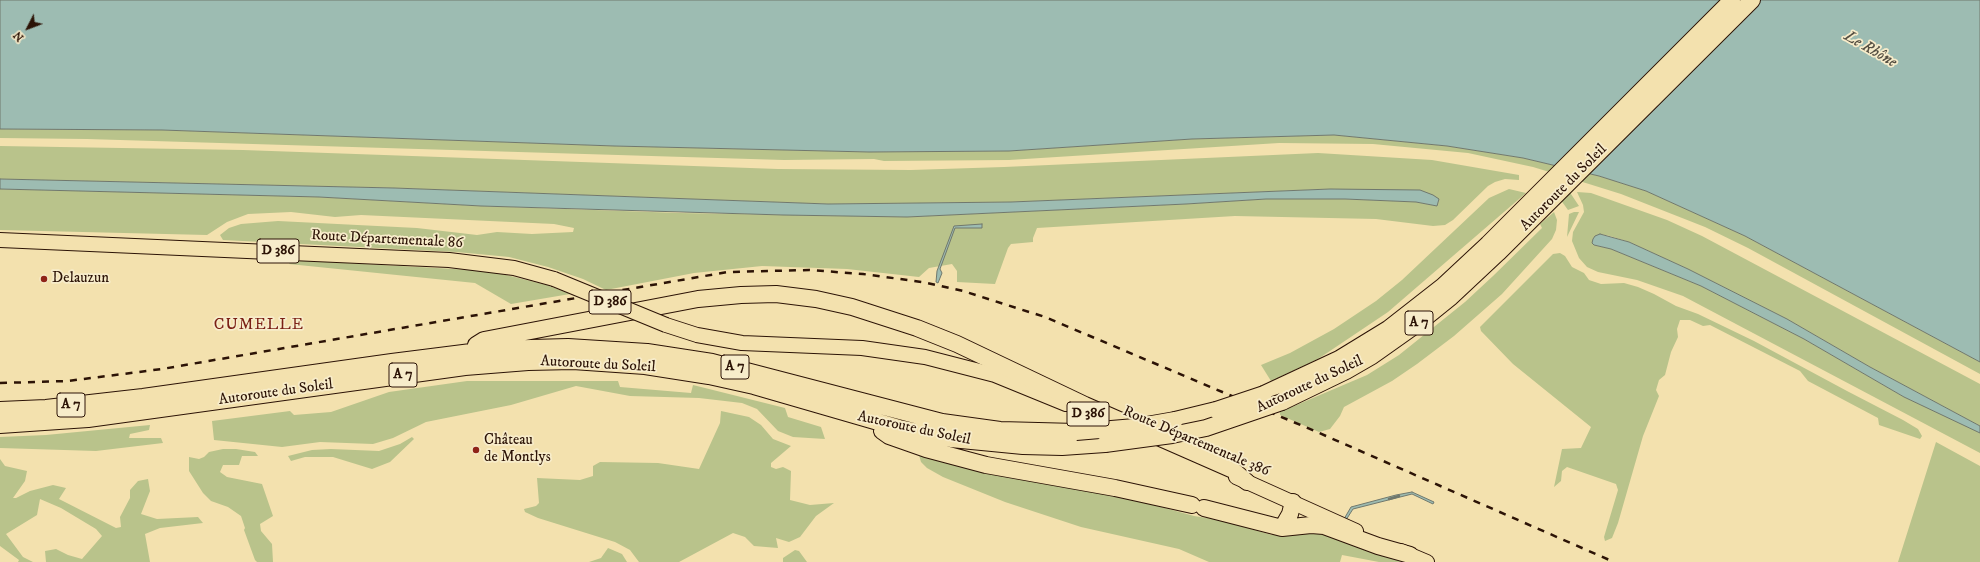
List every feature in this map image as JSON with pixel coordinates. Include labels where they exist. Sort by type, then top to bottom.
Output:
[{"type":"highway","name":"Autoroute du Soleil","points":[[0,425],[88,419],[465,367],[520,362],[573,361],[645,366],[710,376],[761,388],[866,419],[929,435],[997,445],[1062,447],[1105,444],[1172,435],[1206,428],[1282,402],[1346,371],[1408,331],[1456,292],[1529,213],[1732,0]]},
{"type":"highway","name":"Autoroute du Soleil","points":[[0,410],[53,407],[143,397],[464,353],[529,347],[606,348],[647,352],[712,362],[942,422],[1000,430],[1076,432],[1135,427],[1175,420],[1216,410],[1264,394],[1339,359],[1388,329],[1443,286],[1529,213],[1752,0]]},
{"type":"highway","points":[[464,353],[484,340],[698,299],[741,295],[776,294],[816,299],[852,307],[917,328],[957,344],[1085,405],[1233,470],[1247,482]]},
{"type":"highway","points":[[866,419],[889,436],[951,457],[1023,473],[1115,488],[1198,506],[1282,528],[1310,525],[1324,526],[1378,546],[1410,555]]},
{"type":"highway","points":[[1282,528],[1290,514],[1293,502]]},
{"type":"main road","name":"Route Départementale 86","points":[[0,240],[449,260],[514,268],[554,279],[666,325],[697,335],[742,343],[862,348],[925,357]]},
{"type":"main road","name":"Route Départementale 386","points":[[925,357],[973,368],[1019,384],[1293,502],[1427,562]]},
{"type":"green space","points":[[0,129],[162,130],[614,146],[869,152],[1009,151],[1192,139],[1334,135],[1447,146],[1523,158],[1599,176],[1646,191],[1745,236],[1980,362],[1980,374],[1748,248],[1705,227],[1621,194],[1589,184],[1533,167],[1468,153],[1373,144],[1279,143],[1009,160],[784,160],[87,139],[0,138]]},
{"type":"green space","points":[[0,146],[243,150],[778,169],[911,170],[1318,153],[1432,160],[1519,175],[1519,180],[1505,179],[1488,186],[1453,220],[1445,225],[1433,226],[1376,219],[1235,216],[1037,228],[1033,242],[1011,244],[1008,248],[995,284],[957,282],[957,271],[952,264],[929,268],[919,277],[847,269],[762,266],[694,273],[606,290],[583,279],[548,267],[509,257],[457,252],[223,240],[220,235],[229,228],[241,224],[278,221],[417,228],[477,235],[497,232],[532,234],[573,232],[574,228],[554,224],[361,215],[335,217],[291,212],[248,214],[227,222],[207,235],[0,230],[0,189],[319,197],[481,206],[680,213],[907,217],[1266,199],[1345,199],[1416,202],[1437,206],[1439,200],[1330,189],[1011,202],[828,204],[394,188],[0,179]]},
{"type":"green space","points":[[1509,189],[1526,193],[1388,312],[1318,359],[1271,381],[1261,365],[1290,353],[1334,329],[1376,301],[1402,280],[1489,198]]},
{"type":"green space","points":[[1569,191],[1579,206],[1568,210],[1560,199]]},
{"type":"green space","points":[[1577,192],[1591,193],[1667,220],[1702,236],[1980,384],[1980,426],[1870,367],[1787,319],[1688,269],[1629,242],[1610,236],[1600,234],[1594,245],[1611,249],[1701,286],[1804,339],[1904,397],[1975,430],[1980,433],[1980,453],[1683,296],[1637,280],[1598,272],[1587,267],[1579,258],[1572,241],[1573,232],[1584,212],[1583,205]]},
{"type":"green space","points":[[1554,212],[1557,220],[1556,230],[1552,239],[1502,294],[1454,336],[1417,364],[1392,381],[1344,407],[1340,416],[1330,429],[1319,432],[1280,415],[1280,412],[1367,375],[1399,355],[1465,302],[1542,228],[1540,224]]},
{"type":"green space","points":[[1579,212],[1567,237],[1569,214]]},
{"type":"green space","points":[[1560,253],[1565,256],[1572,267],[1584,273],[1589,280],[1601,284],[1624,283],[1638,287],[1676,306],[1698,314],[1754,341],[1903,420],[1918,429],[1922,436],[1920,439],[1879,425],[1878,418],[1808,381],[1800,371],[1710,325],[1703,326],[1690,320],[1680,320],[1677,329],[1678,337],[1671,352],[1665,375],[1659,380],[1656,390],[1659,396],[1643,436],[1618,523],[1612,538],[1605,541],[1604,537],[1618,490],[1616,484],[1567,467],[1562,471],[1561,481],[1554,487],[1562,449],[1581,448],[1591,427],[1513,364],[1481,331],[1480,327],[1553,254]]},
{"type":"green space","points":[[292,260],[490,271],[547,285],[570,294],[511,304],[475,283],[289,264]]},
{"type":"green space","points":[[467,381],[618,381],[620,387],[691,393],[693,385],[785,408],[788,417],[821,427],[825,439],[793,437],[778,431],[757,409],[742,403],[699,398],[630,396],[576,386],[511,405],[426,422],[393,438],[373,444],[320,442],[282,447],[214,440],[212,421],[290,411],[294,415],[331,412],[389,392]]},
{"type":"green space","points":[[721,411],[749,417],[761,425],[773,439],[791,446],[771,463],[771,467],[776,469],[783,467],[791,471],[790,500],[810,505],[834,503],[816,516],[800,537],[789,542],[776,538],[778,548],[754,546],[745,537],[733,533],[679,562],[639,562],[630,550],[615,542],[538,518],[525,512],[524,509],[536,506],[539,503],[537,478],[580,480],[593,476],[593,466],[600,462],[658,463],[699,469],[720,423]]},
{"type":"green space","points":[[150,425],[149,430],[130,434],[129,438],[161,438],[163,443],[96,451],[0,448],[0,437],[46,435]]},
{"type":"green space","points":[[412,437],[414,439],[390,462],[372,469],[333,457],[305,457],[291,461],[288,456],[312,450],[331,449],[379,451],[400,444]]},
{"type":"green space","points":[[1936,442],[1980,466],[1980,562],[1898,562]]},
{"type":"green space","points":[[223,449],[236,449],[255,452],[258,456],[242,456],[239,465],[223,465],[220,472],[227,477],[262,484],[273,516],[260,524],[261,531],[272,544],[273,562],[257,562],[255,560],[244,530],[245,528],[241,516],[228,507],[211,501],[203,493],[189,471],[189,457],[199,459],[204,457],[209,452]]},
{"type":"green space","points":[[919,455],[1125,497],[1194,516],[1233,522],[1237,525],[1272,535],[1277,533],[1318,529],[1412,562],[1379,562],[1342,555],[1340,562],[1209,562],[1179,549],[1081,527],[1005,502],[943,477],[927,468],[921,462]]},
{"type":"green space","points":[[0,459],[5,466],[27,471],[25,481],[13,498],[30,491],[53,485],[66,488],[59,499],[116,528],[121,527],[120,517],[130,498],[130,490],[138,481],[148,479],[150,491],[141,514],[157,519],[198,517],[203,523],[160,528],[145,534],[150,562],[46,562],[45,551],[56,549],[68,555],[82,559],[102,536],[96,529],[61,508],[40,499],[37,515],[6,534],[23,557],[33,562],[18,562],[19,560],[0,546]]},
{"type":"green space","points":[[608,548],[622,554],[627,562],[589,562],[601,558]]},
{"type":"green space","points":[[795,550],[799,551],[807,562],[783,562],[783,558]]},
{"type":"water","name":"Le Rhône","points":[[0,0],[1980,0],[1980,362],[1745,236],[1646,191],[1599,176],[1523,158],[1447,146],[1334,135],[1192,139],[1009,151],[869,152],[614,146],[162,130],[0,129]]},
{"type":"water","points":[[0,179],[394,188],[828,204],[1011,202],[1330,189],[1420,190],[1439,199],[1437,206],[1416,202],[1345,199],[1266,199],[907,217],[783,215],[481,206],[319,197],[0,189]]},
{"type":"water","points":[[982,224],[982,228],[955,228],[940,269],[942,273],[938,283],[936,282],[937,271],[954,226]]},
{"type":"water","points":[[1600,234],[1629,242],[1688,269],[1787,319],[1870,367],[1980,426],[1980,433],[1904,397],[1804,339],[1701,286],[1611,249],[1594,245],[1592,243],[1593,239],[1595,236]]},
{"type":"water","points":[[1412,492],[1434,502],[1433,504],[1412,494],[1353,509],[1346,520],[1344,519],[1351,507]]},
{"type":"waterway","points":[[1389,499],[1399,496]]},
{"type":"railway","points":[[0,383],[68,381],[162,369],[728,272],[809,270],[863,274],[922,282],[963,291],[1045,317],[1317,432],[1614,562]]},
{"type":"place","name":"Delauzun","points":[[44,279]]},
{"type":"place","name":"Château de Montlys","points":[[476,450]]},
{"type":"district","name":"CUMELLE","points":[[259,326]]}]
